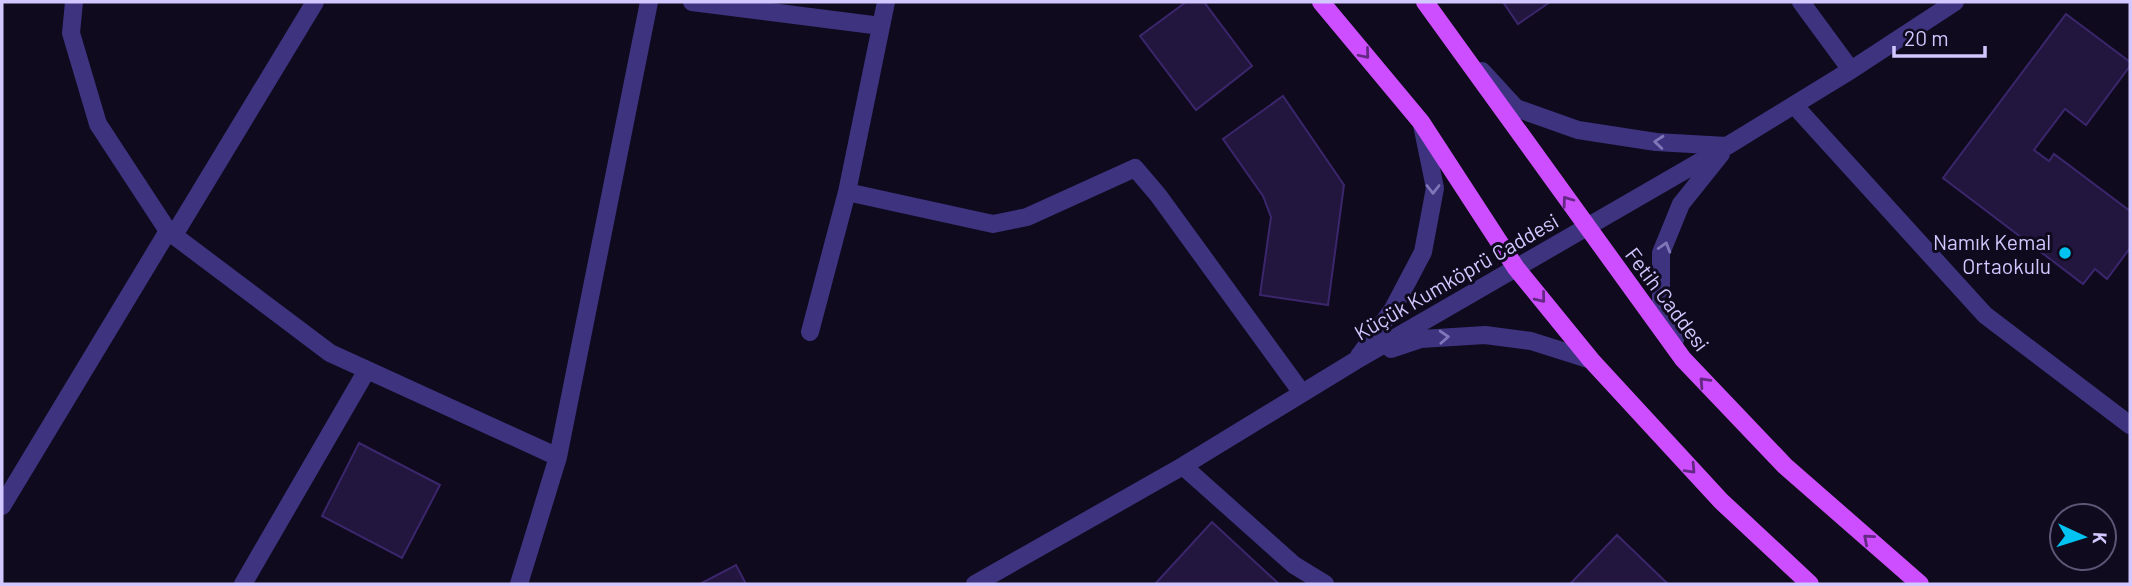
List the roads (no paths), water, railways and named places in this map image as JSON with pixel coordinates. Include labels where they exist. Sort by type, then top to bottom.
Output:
[{"type":"main road","points":[[1321,2],[1421,122],[1516,268],[1591,359],[1721,501],[1810,584]]},
{"type":"main road","name":"Fetih Caddesi","points":[[1425,2],[1683,359],[1784,466],[1920,584]]},
{"type":"street","points":[[74,2],[71,33],[99,124],[171,233],[330,353],[558,457]]},
{"type":"street","points":[[2,506],[315,2]]},
{"type":"street","points":[[519,584],[558,457],[649,2]]},
{"type":"street","points":[[692,2],[880,26]]},
{"type":"street","points":[[810,332],[847,192],[886,2]]},
{"type":"street","points":[[1801,2],[1851,70]]},
{"type":"street","name":"Küçük Kumköprü Caddesi","points":[[975,584],[1183,466],[1354,361],[1727,146],[1955,2]]},
{"type":"street","points":[[1450,37],[1516,107],[1578,130],[1656,142],[1727,146]]},
{"type":"street","points":[[1794,105],[1985,315],[2130,425]]},
{"type":"street","points":[[1354,361],[1393,309],[1423,252],[1436,188],[1421,122]]},
{"type":"street","points":[[1683,359],[1661,310],[1661,253],[1681,204],[1727,146]]},
{"type":"street","points":[[847,192],[993,224],[1027,217],[1135,168],[1158,195],[1302,393]]},
{"type":"street","points":[[1354,361],[1422,338],[1485,335],[1531,341],[1591,359]]},
{"type":"street","points":[[243,584],[367,370]]},
{"type":"street","points":[[1183,466],[1294,565],[1325,584]]},
{"type":"place","name":"Namık Kemal Ortaokulu","points":[[2065,253]]}]
